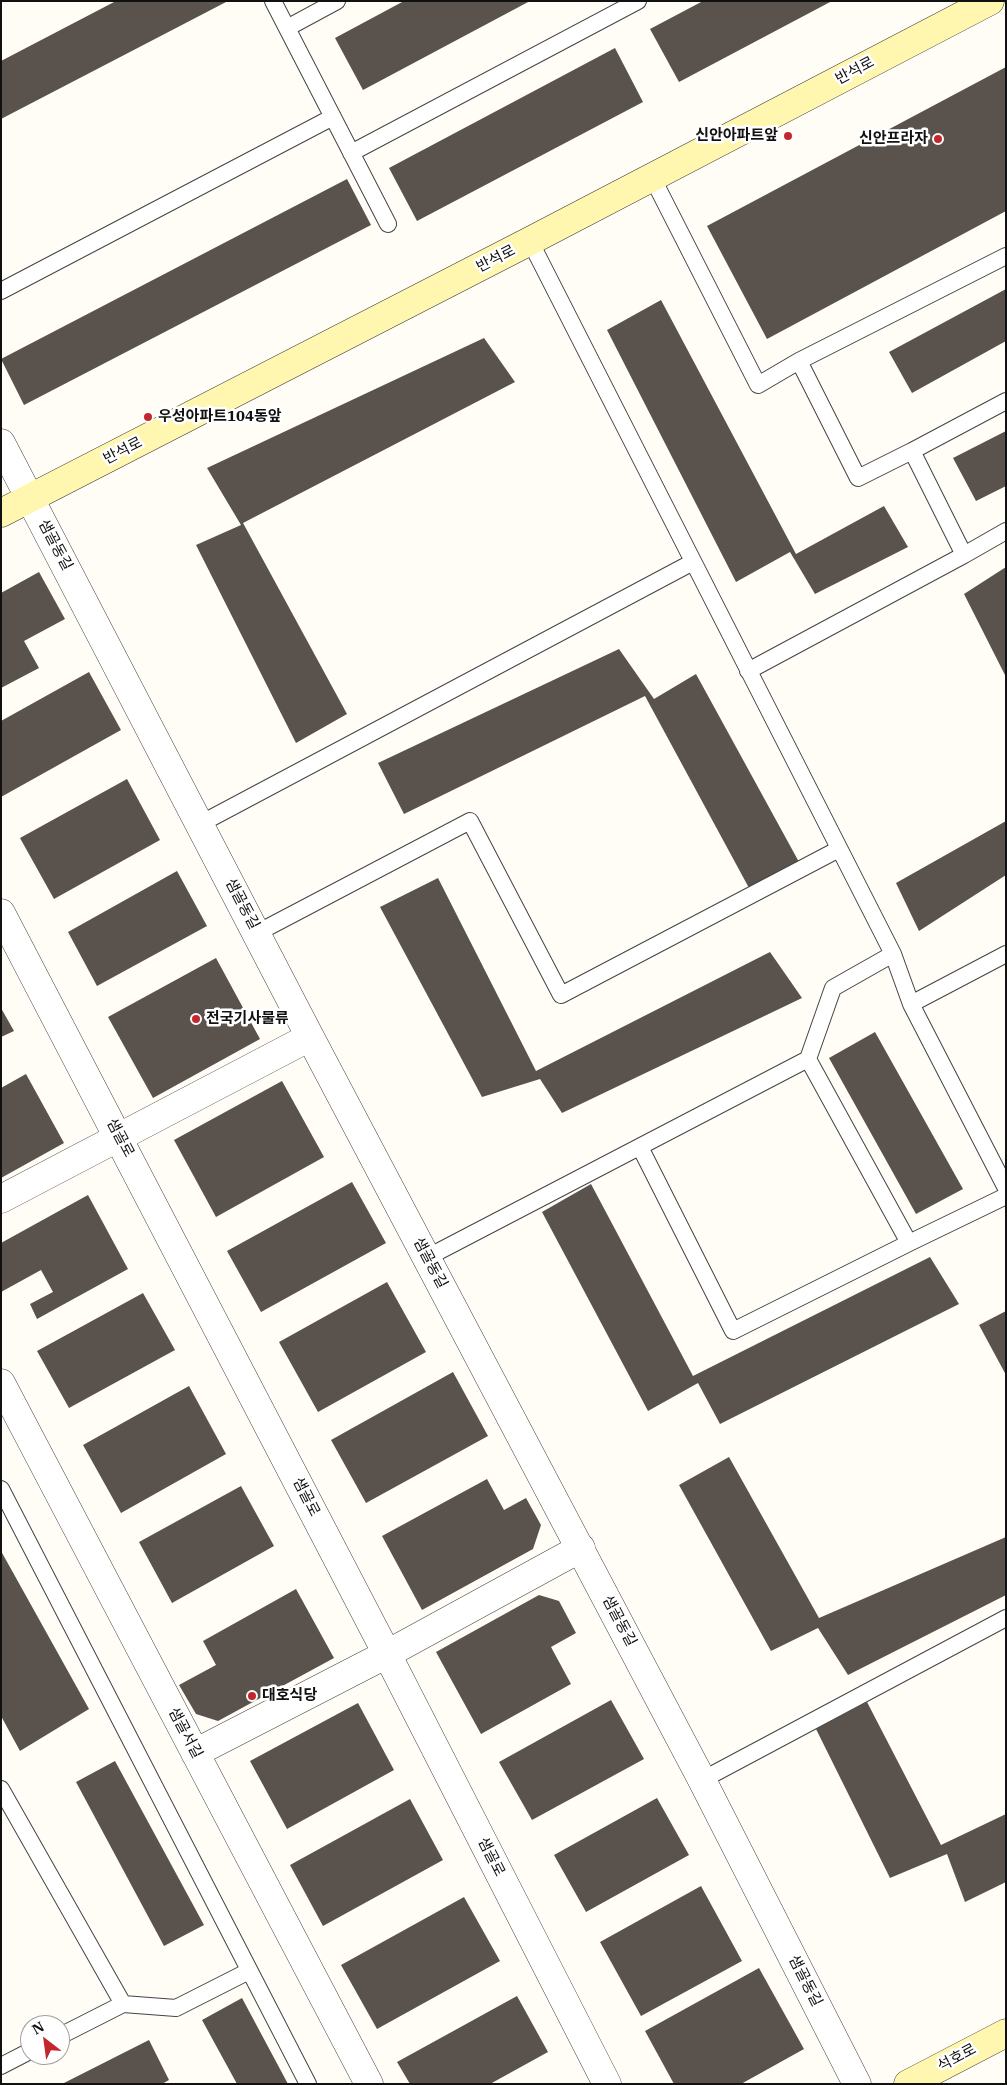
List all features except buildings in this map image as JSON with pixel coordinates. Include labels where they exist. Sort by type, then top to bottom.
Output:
[{"type":"street","name":"반석로","points":[[1,513],[530,241],[990,1]]},
{"type":"street","name":"샘골동길","points":[[1,443],[310,1037],[581,1548],[857,2084]]},
{"type":"street","name":"샘골로","points":[[1,913],[120,1137],[388,1654],[607,2084]]},
{"type":"street","points":[[1,1199],[310,1037]]},
{"type":"street","name":"샘골서길","points":[[1,1383],[369,2084]]},
{"type":"street","points":[[195,1753],[388,1654],[581,1548]]},
{"type":"street","name":"석호로","points":[[908,2084],[1006,2033]]},
{"type":"lane","points":[[273,1],[388,224]]},
{"type":"lane","points":[[287,28],[337,1]]},
{"type":"lane","points":[[351,153],[638,1]]},
{"type":"lane","points":[[1,290],[333,117]]},
{"type":"lane","points":[[652,177],[758,385],[799,361],[1006,256]]},
{"type":"lane","points":[[530,241],[893,954],[911,1004],[1006,1188]]},
{"type":"lane","points":[[799,361],[858,478],[1006,401]]},
{"type":"lane","points":[[912,451],[964,555]]},
{"type":"lane","points":[[748,671],[1006,531]]},
{"type":"lane","points":[[200,824],[693,562]]},
{"type":"lane","points":[[257,932],[470,821],[561,995],[839,849]]},
{"type":"lane","points":[[428,1257],[808,1059],[833,988],[893,954]]},
{"type":"lane","points":[[911,1004],[1006,954]]},
{"type":"lane","points":[[808,1059],[908,1243]]},
{"type":"lane","points":[[640,1147],[733,1331],[1006,1196]]},
{"type":"lane","points":[[1,1489],[308,2084]]},
{"type":"lane","points":[[702,1780],[1006,1618]]},
{"type":"lane","points":[[1,1789],[123,2004]]},
{"type":"lane","points":[[70,2031],[123,2004],[176,2008],[249,1971]]},
{"type":"lane","points":[[1,2066],[20,2056]]},
{"type":"place","name":"신안아파트앞","points":[[788,136]]},
{"type":"place","name":"신안프라자","points":[[938,139]]},
{"type":"place","name":"우성아파트104동앞","points":[[148,417]]},
{"type":"place","name":"전국기사물류","points":[[196,1019]]},
{"type":"place","name":"대호식당","points":[[252,1696]]}]
